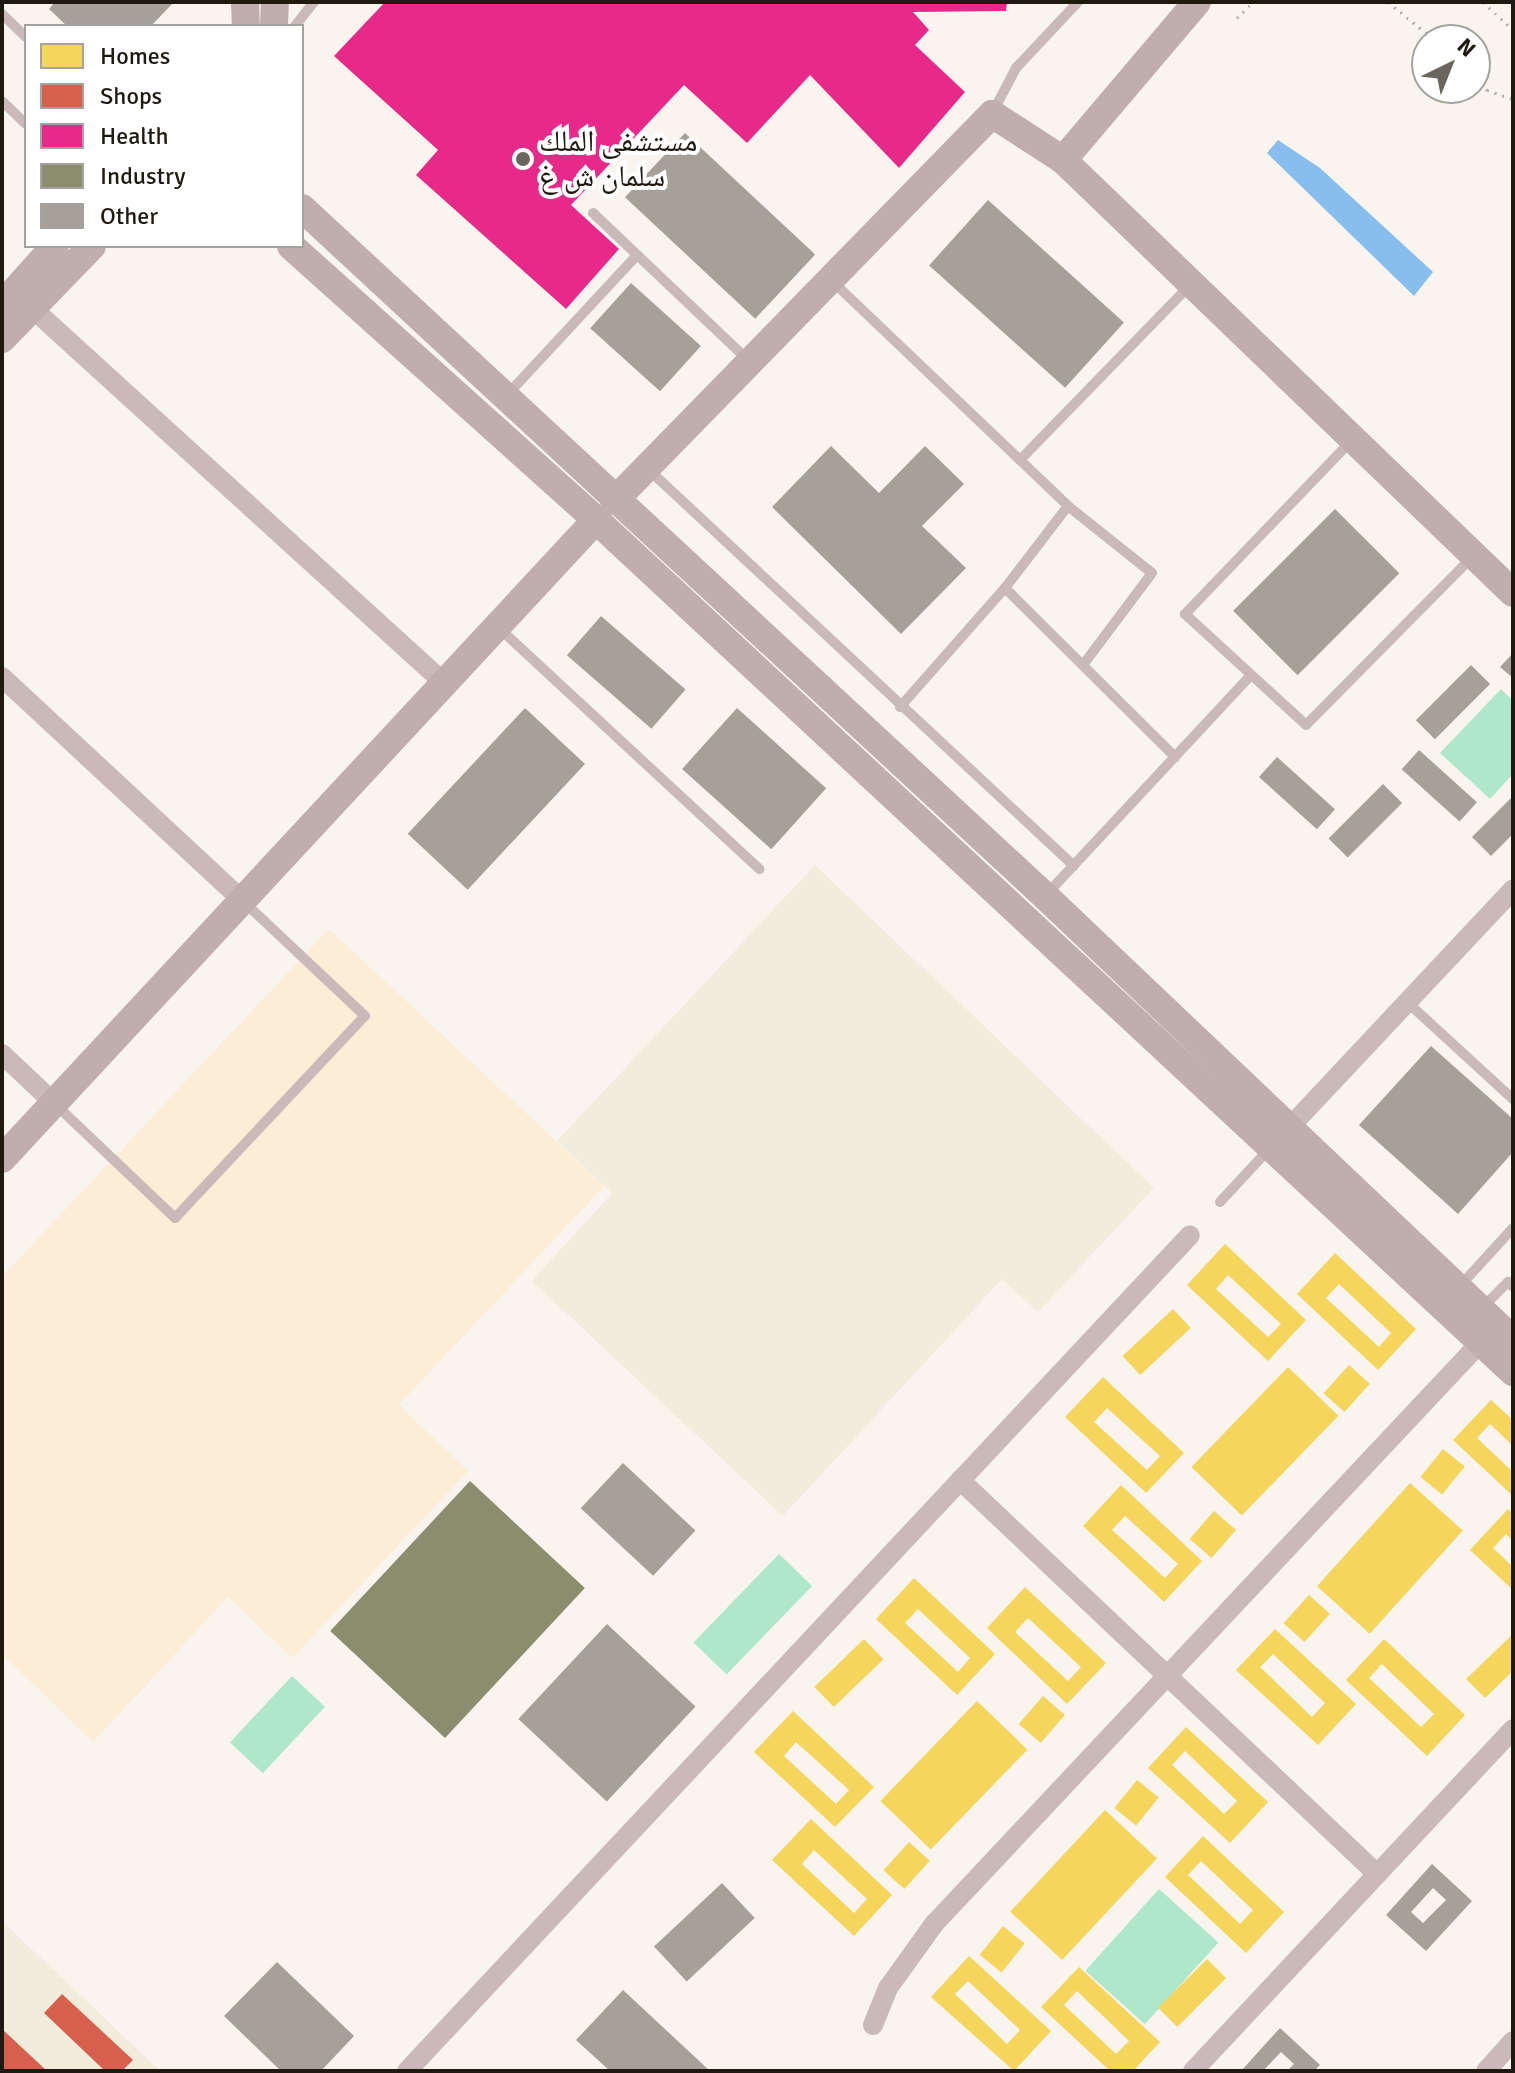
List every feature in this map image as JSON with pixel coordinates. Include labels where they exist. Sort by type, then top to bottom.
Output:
[{"type":"street","points":[[245,2],[246,24]]},
{"type":"street","points":[[274,24],[275,2]]},
{"type":"street","points":[[1063,160],[1197,2]]},
{"type":"street","points":[[2,1159],[605,510],[828,277],[992,114],[1063,160],[1351,441],[1513,593]]},
{"type":"street","points":[[304,210],[503,399],[605,510],[1024,919],[1280,1138],[1450,1297],[1481,1342],[1513,1372]]},
{"type":"street","points":[[2,305],[53,248]]},
{"type":"street","points":[[2,339],[90,248]]},
{"type":"street","points":[[293,248],[605,510],[1045,896],[1280,1138]]},
{"type":"street","points":[[32,308],[443,682]]},
{"type":"street","points":[[2,677],[242,900]]},
{"type":"street","points":[[1280,1138],[1513,889]]},
{"type":"street","points":[[1024,919],[1045,896]]},
{"type":"street","points":[[1055,948],[1076,926]]},
{"type":"street","points":[[2,1054],[55,1104]]},
{"type":"street","points":[[407,2071],[1190,1235]]},
{"type":"street","points":[[1450,1297],[1480,1309],[1513,1340]]},
{"type":"street","points":[[873,2025],[888,1988],[934,1924],[1170,1678],[1481,1342]]},
{"type":"street","points":[[960,1480],[1376,1873]]},
{"type":"street","points":[[1193,2071],[1513,1729]]},
{"type":"street","points":[[1486,2071],[1513,2041]]},
{"type":"lane","points":[[297,24],[314,2]]},
{"type":"lane","points":[[992,114],[1016,68],[1078,2]]},
{"type":"lane","points":[[2,14],[24,35]]},
{"type":"lane","points":[[2,101],[24,122]]},
{"type":"lane","points":[[593,213],[749,360]]},
{"type":"lane","points":[[503,399],[637,255]]},
{"type":"lane","points":[[828,277],[1068,506],[1152,573],[1083,665]]},
{"type":"lane","points":[[1020,460],[1191,285]]},
{"type":"lane","points":[[1351,441],[1185,614],[1306,725],[1473,556]]},
{"type":"lane","points":[[646,467],[1074,866]]},
{"type":"lane","points":[[900,707],[1005,588],[1068,506]]},
{"type":"lane","points":[[1005,588],[1175,757]]},
{"type":"lane","points":[[497,627],[759,869]]},
{"type":"lane","points":[[1045,896],[1251,675]]},
{"type":"lane","points":[[55,1104],[175,1218],[365,1016],[242,900]]},
{"type":"lane","points":[[1407,1002],[1513,1099]]},
{"type":"lane","points":[[1220,1202],[1280,1138]]},
{"type":"lane","points":[[1450,1297],[1513,1228]]},
{"type":"lane","points":[[1480,1309],[1508,1282],[1513,1287]]},
{"type":"path","points":[[1237,18],[1253,2]]},
{"type":"path","points":[[1388,2],[1415,24]]},
{"type":"path","points":[[1483,2],[1513,30]]},
{"type":"path","points":[[1491,91],[1513,99]]},
{"type":"shaded area","points":[[815,865],[1154,1188],[1038,1312],[1002,1279],[783,1516],[532,1281],[612,1193],[557,1141]]},
{"type":"shaded area","points":[[329,929],[604,1186],[399,1405],[468,1471],[292,1658],[228,1597],[93,1742],[2,1654],[2,1277]]},
{"type":"shaded area","points":[[2,1921],[155,2066],[161,2071],[2,2071]]},
{"type":"green space","points":[[1501,689],[1513,701],[1513,774],[1490,799],[1440,753]]},
{"type":"green space","points":[[779,1554],[812,1586],[727,1674],[694,1642]]},
{"type":"green space","points":[[292,1676],[325,1707],[263,1773],[230,1743]]},
{"type":"green space","points":[[1159,1889],[1218,1943],[1145,2024],[1085,1971]]},
{"type":"water","points":[[1278,140],[1320,168],[1433,272],[1414,296],[1267,153]]},
{"type":"building: Homes","points":[[1225,1244],[1306,1320],[1268,1361],[1187,1285]],"holes":[[[1228,1275],[1281,1324],[1268,1337],[1216,1289]]]},
{"type":"building: Homes","points":[[1335,1253],[1416,1329],[1378,1370],[1297,1294]],"holes":[[[1339,1284],[1391,1333],[1379,1347],[1326,1298]]]},
{"type":"building: Homes","points":[[1173,1309],[1191,1328],[1140,1375],[1123,1356]]},
{"type":"building: Homes","points":[[1349,1365],[1370,1384],[1344,1412],[1324,1393]]},
{"type":"building: Homes","points":[[1288,1367],[1338,1416],[1242,1516],[1191,1467]]},
{"type":"building: Homes","points":[[1103,1377],[1184,1453],[1146,1493],[1065,1417]],"holes":[[[1107,1408],[1160,1456],[1147,1470],[1094,1422]]]},
{"type":"building: Homes","points":[[1491,1400],[1513,1420],[1513,1446],[1490,1424],[1477,1438],[1513,1472],[1513,1496],[1453,1440]]},
{"type":"building: Homes","points":[[1443,1449],[1465,1467],[1442,1495],[1420,1477]]},
{"type":"building: Homes","points":[[1410,1483],[1463,1531],[1370,1634],[1317,1586]]},
{"type":"building: Homes","points":[[1121,1485],[1202,1561],[1164,1602],[1083,1526]],"holes":[[[1125,1516],[1178,1564],[1165,1578],[1112,1530]]]},
{"type":"building: Homes","points":[[1508,1509],[1513,1514],[1513,1541],[1506,1534],[1493,1548],[1513,1567],[1513,1590],[1470,1550]]},
{"type":"building: Homes","points":[[1214,1511],[1236,1530],[1212,1558],[1190,1539]]},
{"type":"building: Homes","points":[[914,1578],[995,1654],[957,1695],[876,1619]],"holes":[[[918,1609],[970,1658],[958,1672],[905,1623]]]},
{"type":"building: Homes","points":[[1025,1587],[1106,1663],[1067,1704],[987,1628]],"holes":[[[1028,1618],[1081,1667],[1068,1681],[1015,1632]]]},
{"type":"building: Homes","points":[[1309,1595],[1330,1614],[1304,1642],[1284,1623]]},
{"type":"building: Homes","points":[[1275,1629],[1356,1704],[1318,1745],[1236,1670]],"holes":[[[1273,1654],[1325,1703],[1312,1717],[1260,1667]]]},
{"type":"building: Homes","points":[[1513,1634],[1513,1671],[1485,1698],[1466,1679]]},
{"type":"building: Homes","points":[[864,1639],[883,1659],[834,1707],[814,1687]]},
{"type":"building: Homes","points":[[1384,1639],[1465,1715],[1427,1756],[1346,1680]],"holes":[[[1382,1664],[1434,1714],[1421,1727],[1369,1678]]]},
{"type":"building: Homes","points":[[1043,1696],[1065,1715],[1041,1743],[1019,1724]]},
{"type":"building: Homes","points":[[977,1701],[1027,1750],[931,1850],[880,1801]]},
{"type":"building: Homes","points":[[793,1711],[874,1787],[835,1827],[754,1752]],"holes":[[[796,1742],[849,1790],[836,1804],[784,1756]]]},
{"type":"building: Homes","points":[[1186,1727],[1268,1802],[1230,1843],[1148,1768]],"holes":[[[1185,1751],[1237,1801],[1224,1814],[1172,1765]]]},
{"type":"building: Homes","points":[[1137,1780],[1159,1798],[1136,1826],[1114,1808]]},
{"type":"building: Homes","points":[[1105,1810],[1157,1858],[1062,1960],[1010,1912]]},
{"type":"building: Homes","points":[[811,1819],[892,1895],[854,1936],[772,1860]],"holes":[[[814,1850],[867,1899],[854,1913],[802,1864]]]},
{"type":"building: Homes","points":[[1203,1836],[1284,1912],[1246,1953],[1165,1877]],"holes":[[[1201,1861],[1253,1910],[1240,1924],[1188,1875]]]},
{"type":"building: Homes","points":[[909,1842],[930,1861],[904,1889],[884,1870]]},
{"type":"building: Homes","points":[[1003,1926],[1025,1944],[1001,1972],[980,1955]]},
{"type":"building: Homes","points":[[969,1956],[1051,2031],[1014,2071],[931,1997]],"holes":[[[968,1981],[1020,2030],[1007,2044],[955,1994]]]},
{"type":"building: Homes","points":[[1207,1959],[1226,1978],[1177,2027],[1158,2008]]},
{"type":"building: Homes","points":[[1079,1967],[1160,2042],[1133,2071],[1110,2071],[1041,2007]],"holes":[[[1077,1991],[1129,2041],[1116,2054],[1064,2005]]]},
{"type":"building: Shops","points":[[62,1994],[133,2060],[122,2071],[105,2071],[44,2013]]},
{"type":"building: Shops","points":[[2,2029],[47,2071],[2,2071]]},
{"type":"building: Health","name":"مستشفى الملك سلمان ش غ","points":[[385,2],[1007,2],[1006,11],[913,12],[929,30],[915,45],[965,92],[899,168],[810,75],[747,143],[684,85],[571,205],[619,249],[566,309],[416,175],[438,150],[334,56]]},
{"type":"building: Industry","points":[[470,1481],[585,1588],[445,1738],[330,1631]]},
{"type":"building: Other","points":[[55,2],[174,2],[153,24],[65,24],[49,9]]},
{"type":"building: Other","points":[[685,133],[815,254],[755,319],[625,197]]},
{"type":"building: Other","points":[[988,200],[1124,322],[1065,388],[929,265]]},
{"type":"building: Other","points":[[631,283],[701,346],[660,391],[590,328]]},
{"type":"building: Other","points":[[831,446],[879,493],[925,446],[964,484],[922,526],[966,568],[901,634],[772,507]]},
{"type":"building: Other","points":[[1335,509],[1399,573],[1298,675],[1233,611]]},
{"type":"building: Other","points":[[601,616],[686,689],[651,729],[567,655]]},
{"type":"building: Other","points":[[1513,653],[1513,678],[1500,667]]},
{"type":"building: Other","points":[[1471,665],[1490,684],[1435,739],[1416,720]]},
{"type":"building: Other","points":[[525,708],[585,764],[468,890],[408,834]]},
{"type":"building: Other","points":[[737,708],[826,788],[771,849],[682,769]]},
{"type":"building: Other","points":[[1419,750],[1477,802],[1460,822],[1402,769]]},
{"type":"building: Other","points":[[1277,757],[1335,809],[1317,829],[1259,777]]},
{"type":"building: Other","points":[[1383,784],[1402,803],[1348,858],[1329,838]]},
{"type":"building: Other","points":[[1513,796],[1513,834],[1491,856],[1472,837]]},
{"type":"building: Other","points":[[1431,1046],[1513,1119],[1513,1152],[1458,1214],[1359,1125]]},
{"type":"building: Other","points":[[623,1463],[695,1531],[653,1576],[581,1508]]},
{"type":"building: Other","points":[[607,1624],[695,1707],[607,1802],[518,1719]]},
{"type":"building: Other","points":[[1432,1864],[1472,1901],[1426,1951],[1386,1915]],"holes":[[[1433,1888],[1446,1900],[1423,1923],[1411,1912]]]},
{"type":"building: Other","points":[[722,1883],[755,1918],[687,1982],[654,1946]]},
{"type":"building: Other","points":[[277,1962],[354,2036],[321,2071],[281,2071],[224,2016]]},
{"type":"building: Other","points":[[623,1990],[710,2071],[610,2071],[576,2040]]},
{"type":"building: Other","points":[[1280,2028],[1320,2065],[1314,2071],[1287,2071],[1294,2064],[1281,2052],[1263,2071],[1241,2071]]},
{"type":"place","name":"مستشفى الملك سلمان ش غ","points":[[523,159]]}]
